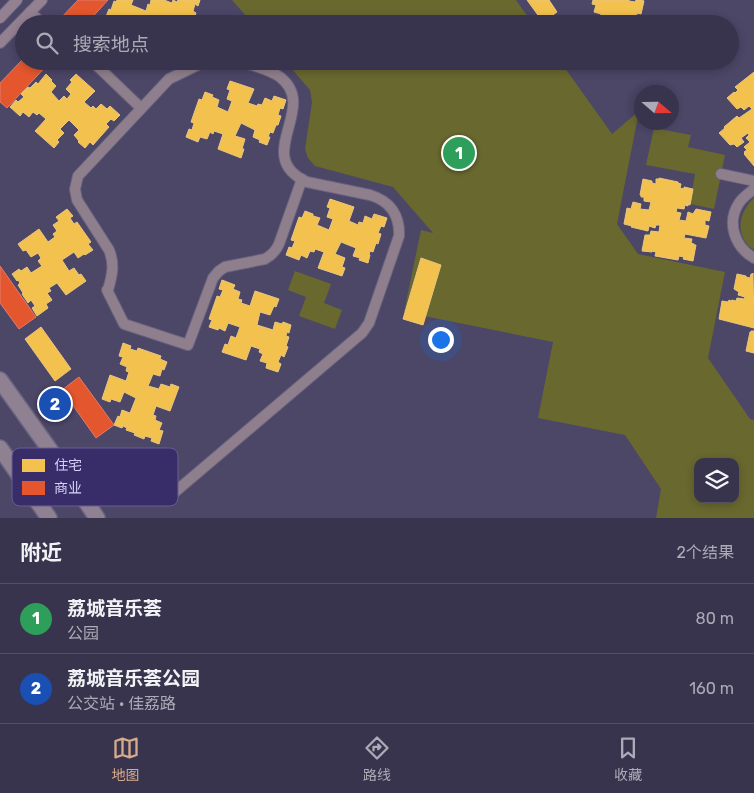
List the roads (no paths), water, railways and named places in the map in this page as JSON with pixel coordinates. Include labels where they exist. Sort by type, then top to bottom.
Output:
[{"type":"main road","points":[[0,380],[49,448]]},
{"type":"main road","points":[[0,448],[12,465]]},
{"type":"main road","points":[[41,506],[50,518]]},
{"type":"main road","points":[[89,506],[97,518]]},
{"type":"street","points":[[1,16],[17,0]]},
{"type":"street","points":[[27,15],[42,0]]},
{"type":"street","points":[[0,43],[15,28]]},
{"type":"lane","points":[[30,12],[33,15]]},
{"type":"lane","points":[[101,70],[141,108]]},
{"type":"lane","points":[[187,70],[168,79],[83,170],[76,182],[77,200],[112,256],[113,269],[108,290],[124,324],[188,345],[213,278],[219,271],[265,259],[276,250],[302,179]]},
{"type":"lane","points":[[178,489],[362,333],[369,323],[399,236],[395,213],[391,207],[378,197],[307,182],[294,174],[289,168],[284,153],[284,144],[294,108],[293,101],[289,87],[284,80],[267,70]]},
{"type":"lane","points":[[721,174],[754,181]]},
{"type":"lane","points":[[754,189],[739,203],[735,211],[733,229],[739,246],[754,258]]},
{"type":"place","name":"荔城音乐荟","points":[[459,153]]},
{"type":"place","name":"荔城音乐荟公园","points":[[55,404]]}]
